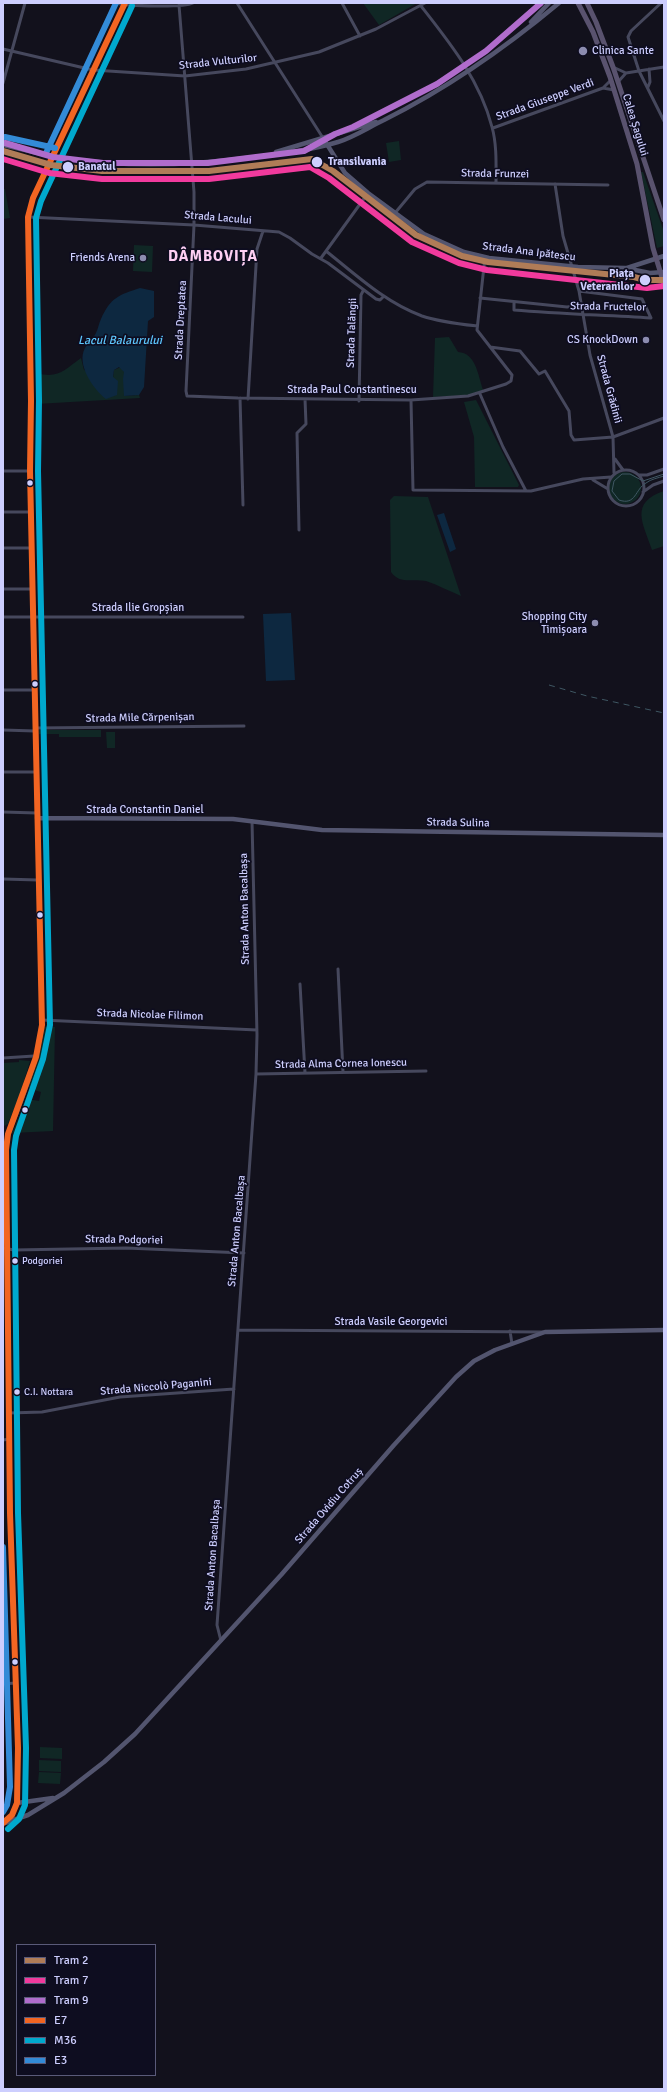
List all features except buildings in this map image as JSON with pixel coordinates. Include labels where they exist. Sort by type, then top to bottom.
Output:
[{"type":"main road","points":[[526,28],[548,3]]},
{"type":"main road","points":[[3,145],[53,156],[140,165],[191,164],[265,156],[326,144],[356,135],[441,90],[469,72],[559,3]]},
{"type":"main road","name":"Calea Șagului","points":[[578,3],[593,32],[611,80],[639,173],[656,259]]},
{"type":"main road","name":"Calea Șagului","points":[[587,3],[614,67],[664,220]]},
{"type":"main road","points":[[3,1823],[12,1815],[17,1803],[18,1748],[15,1683],[4,1150],[5,1134],[19,1107],[40,1040],[42,1020],[30,471],[31,400],[28,217],[33,198],[124,4]]},
{"type":"main road","points":[[265,156],[380,122]]},
{"type":"main road","name":"Strada Ana Ipătescu","points":[[322,138],[345,173],[368,193],[424,234],[464,252],[486,257],[600,269],[625,268],[662,272]]},
{"type":"main road","points":[[664,256],[656,259],[662,272],[664,284]]},
{"type":"main road","name":"Strada Ana Ipătescu","points":[[625,268],[656,259]]},
{"type":"main road","name":"Strada Constantin Daniel","points":[[37,818],[233,819],[252,821]]},
{"type":"main road","name":"Strada Sulina","points":[[252,821],[322,830],[664,835]]},
{"type":"main road","name":"Strada Ovidiu Cotruș","points":[[3,1823],[28,1815],[57,1797],[91,1773],[135,1734],[221,1641],[456,1377],[482,1356],[544,1332],[664,1330]]},
{"type":"main road","name":"Strada Ovidiu Cotruș","points":[[17,1803],[57,1797]]},
{"type":"street","points":[[3,83],[25,3]]},
{"type":"street","points":[[115,3],[179,5],[193,3]]},
{"type":"street","name":"Strada Ana Ipătescu","points":[[237,3],[322,138]]},
{"type":"street","points":[[342,3],[360,36]]},
{"type":"street","name":"Strada Vulturilor","points":[[3,49],[93,70],[185,76],[246,69],[319,52],[360,36],[425,3]]},
{"type":"street","points":[[661,3],[628,35],[640,71],[664,121]]},
{"type":"street","name":"Strada Dreptatea","points":[[179,5],[194,225],[186,391],[187,396]]},
{"type":"street","points":[[421,6],[469,72],[484,101],[493,128],[496,183]]},
{"type":"street","points":[[614,67],[626,73],[664,67]]},
{"type":"street","points":[[648,87],[650,82],[649,69]]},
{"type":"street","points":[[618,82],[626,73]]},
{"type":"street","name":"Strada Giuseppe Verdi","points":[[493,128],[603,88],[611,80]]},
{"type":"street","name":"Strada Giuseppe Verdi","points":[[603,88],[614,90]]},
{"type":"street","points":[[659,112],[664,110]]},
{"type":"street","name":"Strada Frunzei","points":[[395,213],[415,189],[427,182],[608,185]]},
{"type":"street","name":"Strada Grădinii","points":[[555,184],[563,236],[579,291],[590,355],[613,437],[615,459],[614,473]]},
{"type":"street","points":[[321,258],[368,193]]},
{"type":"street","name":"Strada Lacului","points":[[28,217],[194,225],[284,234],[312,254],[321,258],[378,300],[384,296]]},
{"type":"street","points":[[248,398],[256,260],[260,238],[263,231]]},
{"type":"street","name":"Strada Lacului","points":[[326,251],[384,296],[423,316],[436,320],[477,326]]},
{"type":"street","points":[[486,257],[477,326],[478,333],[490,347],[520,351],[539,374],[545,371],[569,411],[571,435],[574,440],[613,437],[664,418]]},
{"type":"street","name":"Strada Talăngii","points":[[357,401],[361,295],[364,291]]},
{"type":"street","name":"Strada Fructelor","points":[[514,302],[514,310],[565,315],[583,314],[651,318],[642,299],[579,291]]},
{"type":"street","name":"Strada Fructelor","points":[[480,298],[567,307],[582,305]]},
{"type":"street","name":"Strada Paul Constantinescu","points":[[187,396],[357,401],[463,397],[480,394],[506,384],[512,379],[510,373],[490,347]]},
{"type":"street","points":[[480,394],[503,447],[526,491]]},
{"type":"street","points":[[240,398],[243,505]]},
{"type":"street","points":[[299,530],[297,433],[306,424],[306,400]]},
{"type":"street","points":[[411,400],[413,490],[526,491],[583,479],[611,477]]},
{"type":"street","points":[[615,459],[623,470]]},
{"type":"street","points":[[639,475],[647,475],[664,469]]},
{"type":"street","points":[[592,479],[608,489],[614,501],[626,506],[638,501],[643,492],[643,481],[639,475],[632,470],[623,470],[614,473],[611,477],[608,489]]},
{"type":"street","points":[[3,471],[30,471]]},
{"type":"street","points":[[643,492],[664,482]]},
{"type":"street","points":[[3,512],[31,512]]},
{"type":"street","points":[[3,548],[32,548]]},
{"type":"street","points":[[3,589],[33,589]]},
{"type":"street","name":"Strada Ilie Gropșian","points":[[3,617],[243,617]]},
{"type":"street","points":[[3,690],[34,690]]},
{"type":"street","name":"Strada Mile Cărpenișan","points":[[3,730],[244,726]]},
{"type":"street","points":[[3,772],[36,772]]},
{"type":"street","points":[[3,812],[37,812]]},
{"type":"street","name":"Strada Anton Bacalbașa","points":[[221,1641],[217,1626],[256,1074],[257,1030],[252,821]]},
{"type":"street","points":[[3,879],[38,880]]},
{"type":"street","points":[[338,969],[343,1072]]},
{"type":"street","points":[[300,984],[305,1073]]},
{"type":"street","name":"Strada Nicolae Filimon","points":[[42,1020],[257,1030]]},
{"type":"street","points":[[3,1058],[34,1056]]},
{"type":"street","name":"Strada Alma Cornea Ionescu","points":[[256,1074],[426,1071]]},
{"type":"street","name":"Strada Podgoriei","points":[[5,1248],[126,1248],[244,1253]]},
{"type":"street","name":"Strada Vasile Georgevici","points":[[238,1330],[544,1332]]},
{"type":"street","points":[[510,1331],[512,1344]]},
{"type":"street","name":"Strada Niccolò Paganini","points":[[9,1413],[42,1412],[120,1397],[234,1389]]},
{"type":"street","points":[[3,1440],[10,1439]]},
{"type":"street","points":[[3,1684],[15,1683]]},
{"type":"green space","points":[[363,3],[417,3],[379,25]]},
{"type":"green space","points":[[399,141],[401,160],[389,162],[386,143]]},
{"type":"green space","points":[[641,172],[643,172],[664,232],[664,246],[657,248]]},
{"type":"green space","points":[[3,189],[5,189],[10,218],[3,219]]},
{"type":"green space","name":"Friends Arena","points":[[134,245],[153,246],[152,272],[133,271]]},
{"type":"green space","points":[[449,337],[458,352],[469,356],[473,361],[483,390],[470,395],[433,397],[435,338]]},
{"type":"green space","points":[[81,358],[84,370],[113,377],[114,370],[121,367],[124,372],[124,396],[139,395],[140,398],[36,404],[36,373],[44,375],[56,374],[65,370]]},
{"type":"green space","points":[[476,400],[519,485],[518,487],[475,487],[474,437],[464,402]]},
{"type":"green space","points":[[625,472],[631,473],[638,479],[641,488],[640,494],[634,501],[625,504],[619,503],[612,497],[609,488],[610,482],[616,475]]},
{"type":"green space","points":[[664,491],[664,546],[652,550],[643,523],[642,508],[646,501]]},
{"type":"green space","points":[[394,496],[428,497],[461,596],[426,581],[403,580],[391,572],[390,500]]},
{"type":"green space","points":[[39,730],[101,730],[101,737],[59,737],[59,734],[39,734]]},
{"type":"green space","points":[[106,732],[115,732],[115,748],[107,748]]},
{"type":"green space","points":[[44,1027],[55,1027],[53,1131],[12,1133],[27,1099],[39,1101],[41,1092],[30,1089],[28,1085],[41,1047]]},
{"type":"green space","points":[[19,1060],[30,1061],[20,1094],[8,1124],[4,1126],[3,1063],[19,1062]]},
{"type":"green space","points":[[40,1747],[62,1748],[62,1759],[40,1758]]},
{"type":"green space","points":[[39,1760],[61,1761],[61,1772],[39,1771]]},
{"type":"green space","points":[[39,1772],[61,1773],[60,1784],[38,1783]]},
{"type":"water","name":"Lacul Balaurului","points":[[140,288],[154,291],[154,317],[148,321],[144,387],[139,395],[124,396],[124,372],[119,367],[114,370],[113,377],[118,381],[117,395],[106,399],[91,383],[87,376],[84,369],[83,354],[85,348],[96,333],[100,321],[112,301],[121,295]]},
{"type":"water","points":[[444,513],[456,549],[450,552],[437,515]]},
{"type":"water","points":[[291,613],[295,680],[266,681],[263,614]]},
{"type":"tram line","name":"9","points":[[5,143],[53,157],[103,163],[208,163],[304,151],[335,134],[353,127],[437,84],[486,51],[541,3]]},
{"type":"tram line","name":"2","points":[[3,151],[51,165],[102,171],[209,171],[312,159],[333,171],[416,235],[462,256],[488,262],[634,277],[645,280],[664,280]]},
{"type":"tram line","name":"7","points":[[3,159],[49,173],[102,179],[209,179],[310,167],[329,178],[412,242],[459,263],[487,270],[647,288],[664,286]]},
{"type":"tram line","points":[[664,474],[643,481],[630,474],[622,474],[614,481],[612,491],[619,500],[629,501],[646,483],[664,476]]},
{"type":"railway","points":[[549,685],[587,696],[664,713]]},
{"type":"transit line","name":"E3","points":[[46,153],[116,3]]},
{"type":"transit line","name":"E7","points":[[3,1823],[12,1815],[17,1803],[18,1748],[10,1513],[6,1150],[8,1134],[36,1057],[42,1025],[30,471],[31,401],[28,217],[33,198],[125,3]]},
{"type":"transit line","name":"M36","points":[[8,1829],[19,1819],[25,1805],[26,1748],[18,1513],[14,1150],[16,1136],[43,1059],[50,1025],[38,471],[39,401],[36,218],[41,201],[132,6]]},
{"type":"transit line","name":"E3","points":[[5,137],[55,148]]},
{"type":"transit line","name":"E3","points":[[3,1547],[10,1787],[7,1805],[3,1812]]},
{"type":"place","name":"Clinica Sante","points":[[583,51]]},
{"type":"place","name":"Transilvania","points":[[317,162]]},
{"type":"place","name":"Banatul","points":[[68,167]]},
{"type":"place","name":"Friends Arena","points":[[143,258]]},
{"type":"place","name":"Piața Veteranilor","points":[[645,280]]},
{"type":"place","name":"CS KnockDown","points":[[646,340]]},
{"type":"place","name":"Shopping City Timișoara","points":[[595,623]]},
{"type":"place","name":"Podgoriei","points":[[15,1261]]},
{"type":"place","name":"C.I. Nottara","points":[[17,1392]]},
{"type":"district","name":"DÂMBOVIȚA","points":[[213,257]]}]
